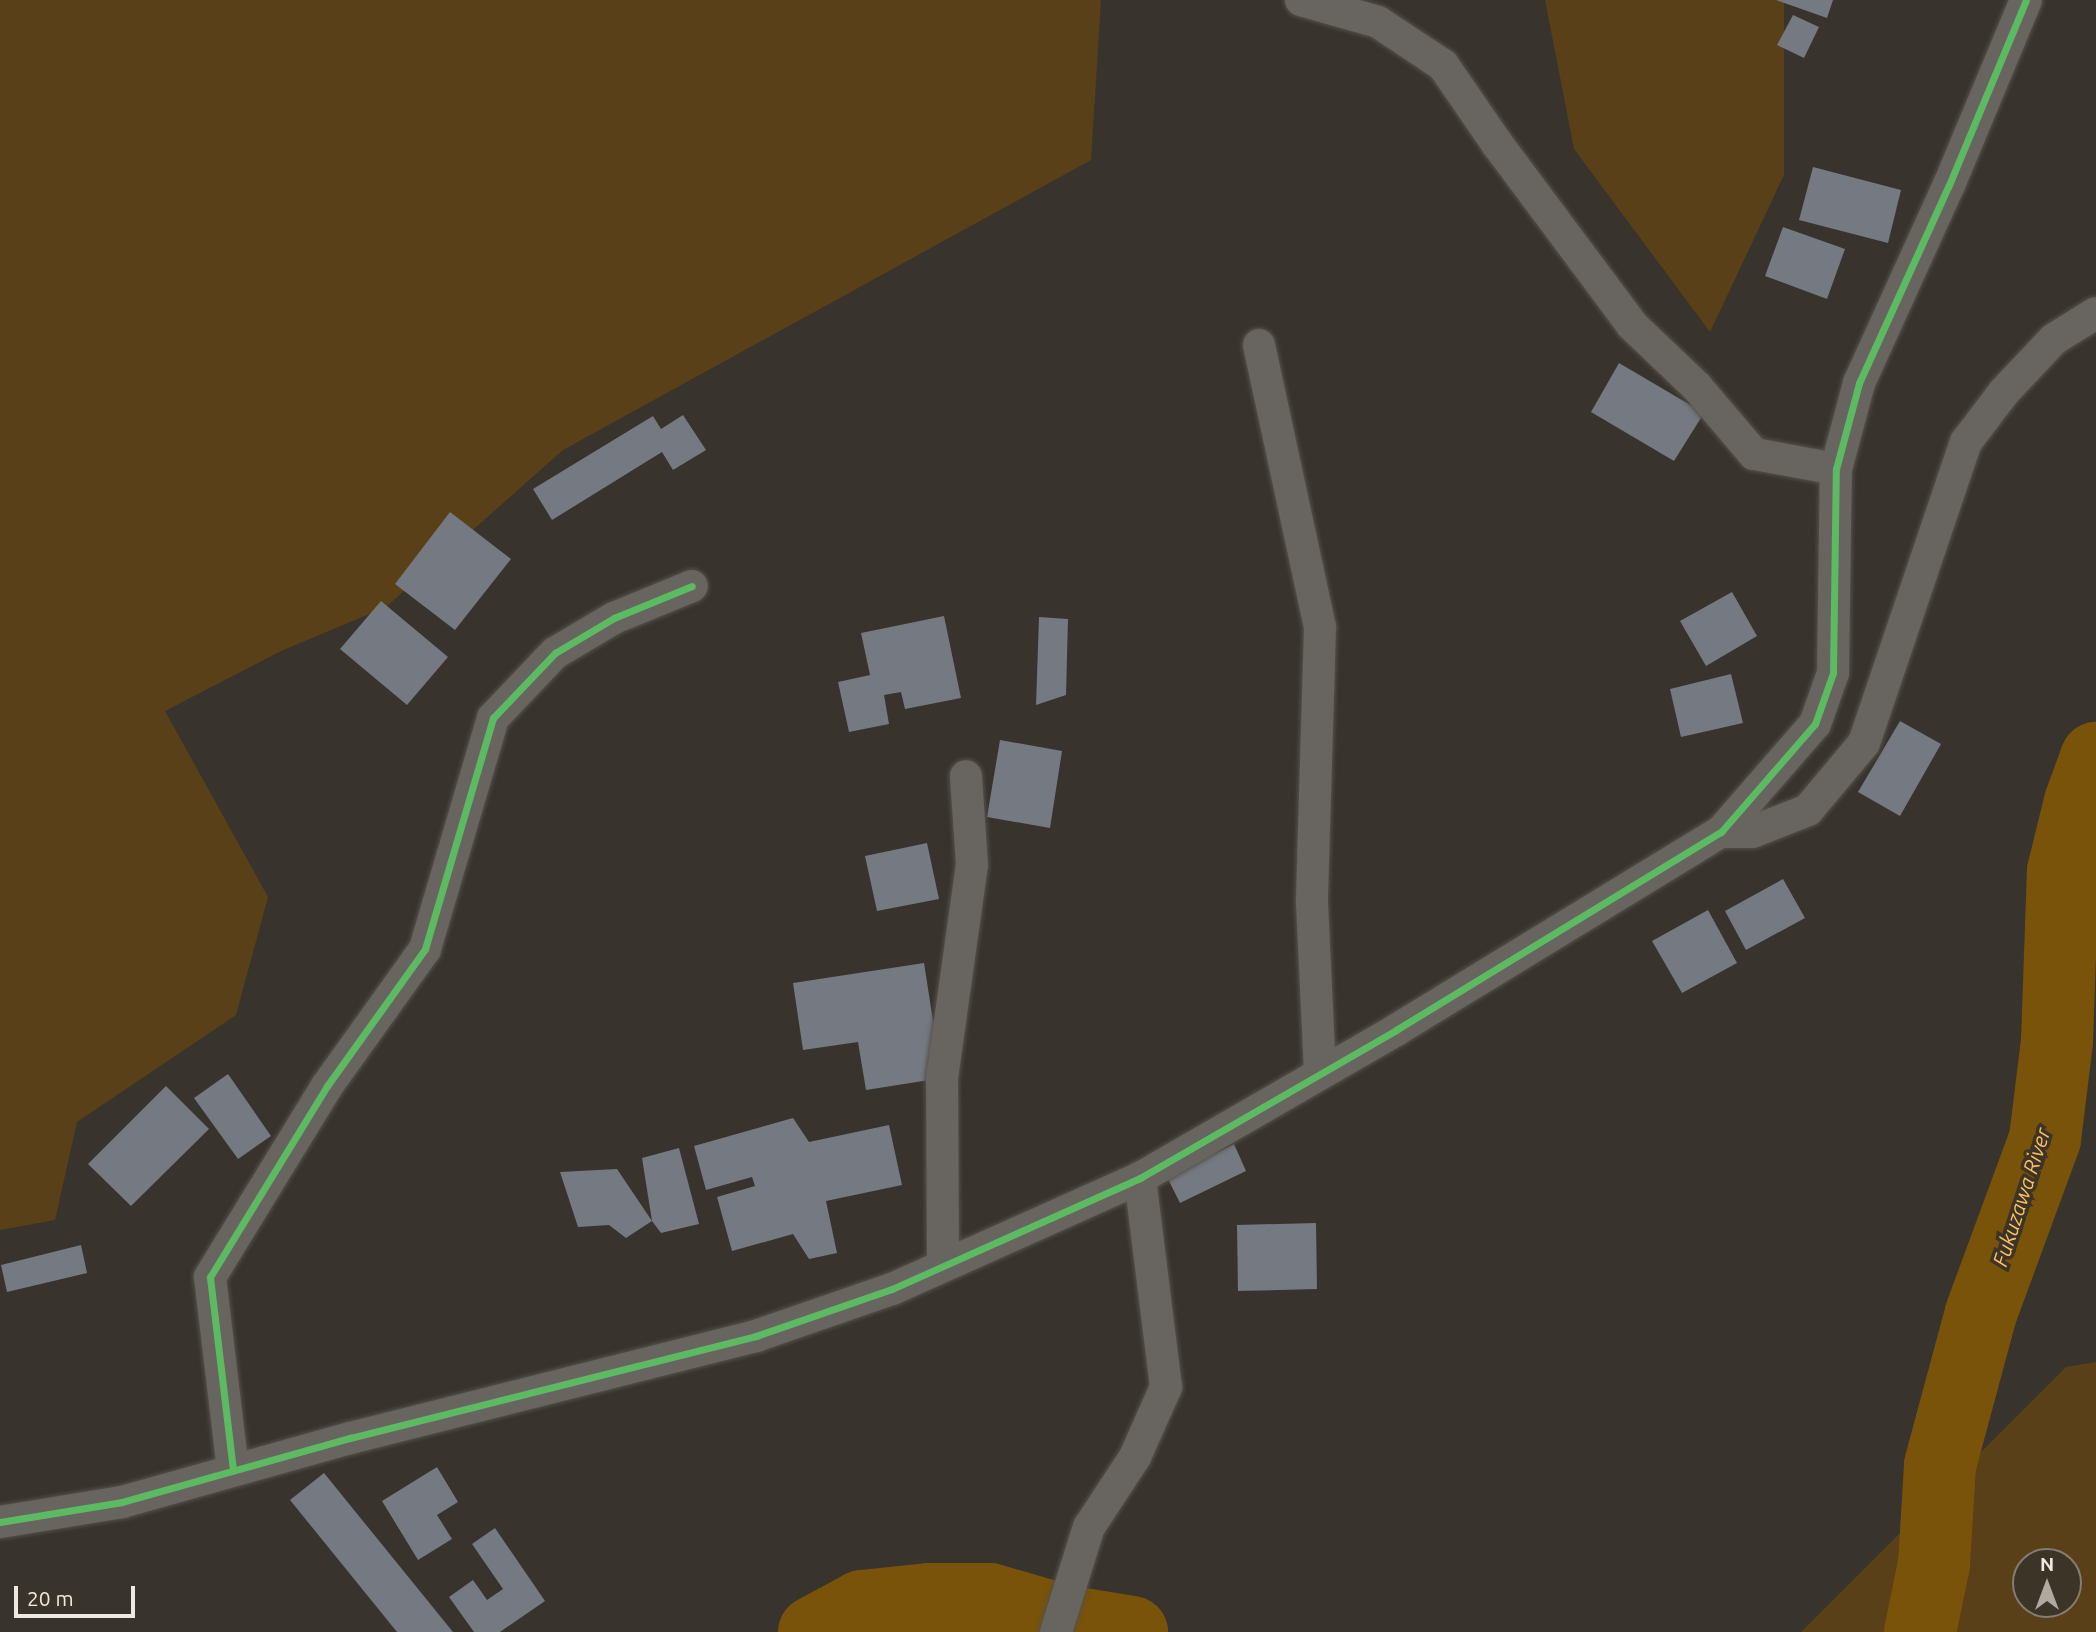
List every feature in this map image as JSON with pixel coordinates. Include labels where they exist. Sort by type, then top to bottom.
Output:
[{"type":"street","points":[[1301,0],[1378,22],[1443,65],[1498,145],[1632,325],[1698,387],[1754,454],[1836,469]]},
{"type":"street","points":[[0,1522],[122,1502],[233,1470],[756,1336],[892,1289],[1140,1178],[1444,1001],[1721,832],[1815,724],[1833,673],[1836,469],[1859,383],[1949,185],[2026,0]]},
{"type":"street","points":[[1721,832],[1752,832],[1808,810],[1864,743],[1966,442],[2004,391],[2054,339],[2096,313]]},
{"type":"street","points":[[1259,345],[1320,627],[1312,903],[1320,1072]]},
{"type":"street","points":[[233,1470],[210,1277],[327,1086],[425,949],[493,718],[555,653],[614,618],[692,586]]},
{"type":"street","points":[[943,1266],[942,1078],[972,865],[966,776]]},
{"type":"street","points":[[1056,1632],[1089,1527],[1135,1457],[1166,1387],[1140,1178]]},
{"type":"shaded area","points":[[0,0],[1101,0],[1091,160],[563,450],[386,607],[281,651],[165,711],[268,897],[236,1015],[77,1122],[55,1220],[0,1230]]},
{"type":"shaded area","points":[[1545,0],[1784,0],[1784,175],[1710,332],[1574,149]]},
{"type":"shaded area","points":[[2096,1362],[2096,1632],[1801,1632],[2066,1367]]},
{"type":"building","points":[[1776,0],[1833,0],[1827,18]]},
{"type":"building","points":[[1793,15],[1819,27],[1804,58],[1777,45]]},
{"type":"building","points":[[1813,167],[1901,190],[1888,243],[1799,220]]},
{"type":"building","points":[[1783,227],[1845,249],[1827,299],[1765,276]]},
{"type":"building","points":[[1619,363],[1704,413],[1674,461],[1591,412]]},
{"type":"building","points":[[683,415],[706,450],[673,470],[662,452],[552,520],[533,489],[653,416],[661,429]]},
{"type":"building","points":[[450,512],[511,559],[455,630],[395,584]]},
{"type":"building","points":[[1732,592],[1757,636],[1706,666],[1680,621]]},
{"type":"building","points":[[381,601],[448,657],[407,705],[340,649]]},
{"type":"building","points":[[944,616],[961,698],[905,709],[901,692],[884,695],[889,724],[849,732],[838,682],[870,675],[861,633]]},
{"type":"building","points":[[1039,617],[1068,619],[1066,695],[1036,705]]},
{"type":"building","points":[[1731,674],[1743,723],[1681,737],[1670,689]]},
{"type":"building","points":[[1900,721],[1941,744],[1900,816],[1858,792]]},
{"type":"building","points":[[1000,740],[1062,751],[1050,828],[987,817]]},
{"type":"building","points":[[927,843],[939,899],[877,911],[865,856]]},
{"type":"building","points":[[1783,879],[1805,918],[1746,950],[1725,911]]},
{"type":"building","points":[[1708,910],[1737,963],[1682,993],[1652,941]]},
{"type":"building","points":[[924,963],[942,1078],[866,1090],[858,1042],[803,1050],[793,983]]},
{"type":"building","points":[[228,1074],[271,1136],[238,1159],[194,1098]]},
{"type":"building","points":[[166,1086],[209,1129],[131,1206],[88,1164]]},
{"type":"building","points":[[793,1118],[809,1142],[889,1125],[902,1185],[826,1201],[837,1253],[809,1259],[793,1234],[732,1251],[717,1197],[755,1186],[752,1177],[706,1190],[694,1146]]},
{"type":"building","points":[[1234,1144],[1246,1171],[1180,1203],[1167,1177]]},
{"type":"building","points":[[679,1148],[699,1224],[661,1233],[652,1221],[642,1158]]},
{"type":"building","points":[[617,1169],[652,1221],[626,1238],[609,1225],[578,1227],[560,1172]]},
{"type":"building","points":[[1316,1223],[1317,1289],[1238,1291],[1237,1225]]},
{"type":"building","points":[[81,1245],[87,1273],[7,1292],[1,1265]]},
{"type":"building","points":[[437,1467],[458,1502],[437,1515],[452,1539],[418,1560],[382,1501]]},
{"type":"building","points":[[324,1473],[453,1632],[397,1632],[290,1500]]},
{"type":"building","points":[[495,1528],[545,1601],[500,1632],[474,1632],[449,1597],[473,1580],[487,1600],[503,1589],[472,1544]]},
{"type":"waterway","name":"Fukuzawa River","points":[[1920,1632],[1934,1564],[1940,1465],[1981,1313],[2045,1139],[2057,1041],[2063,871],[2080,802],[2096,758]]},
{"type":"waterway","name":"Fukuzawa River","points":[[814,1632],[862,1606],[929,1599],[990,1599],[1065,1621],[1132,1632]]},
{"type":"cycle path","points":[[0,1522],[122,1502],[350,1438],[756,1336],[892,1289],[1140,1178],[1396,1030],[1721,832],[1815,724],[1833,673],[1836,469],[1859,383],[1949,185],[2026,0]]},
{"type":"cycle path","points":[[233,1470],[210,1277],[327,1086],[425,949],[493,718],[555,653],[614,618],[692,586]]}]
